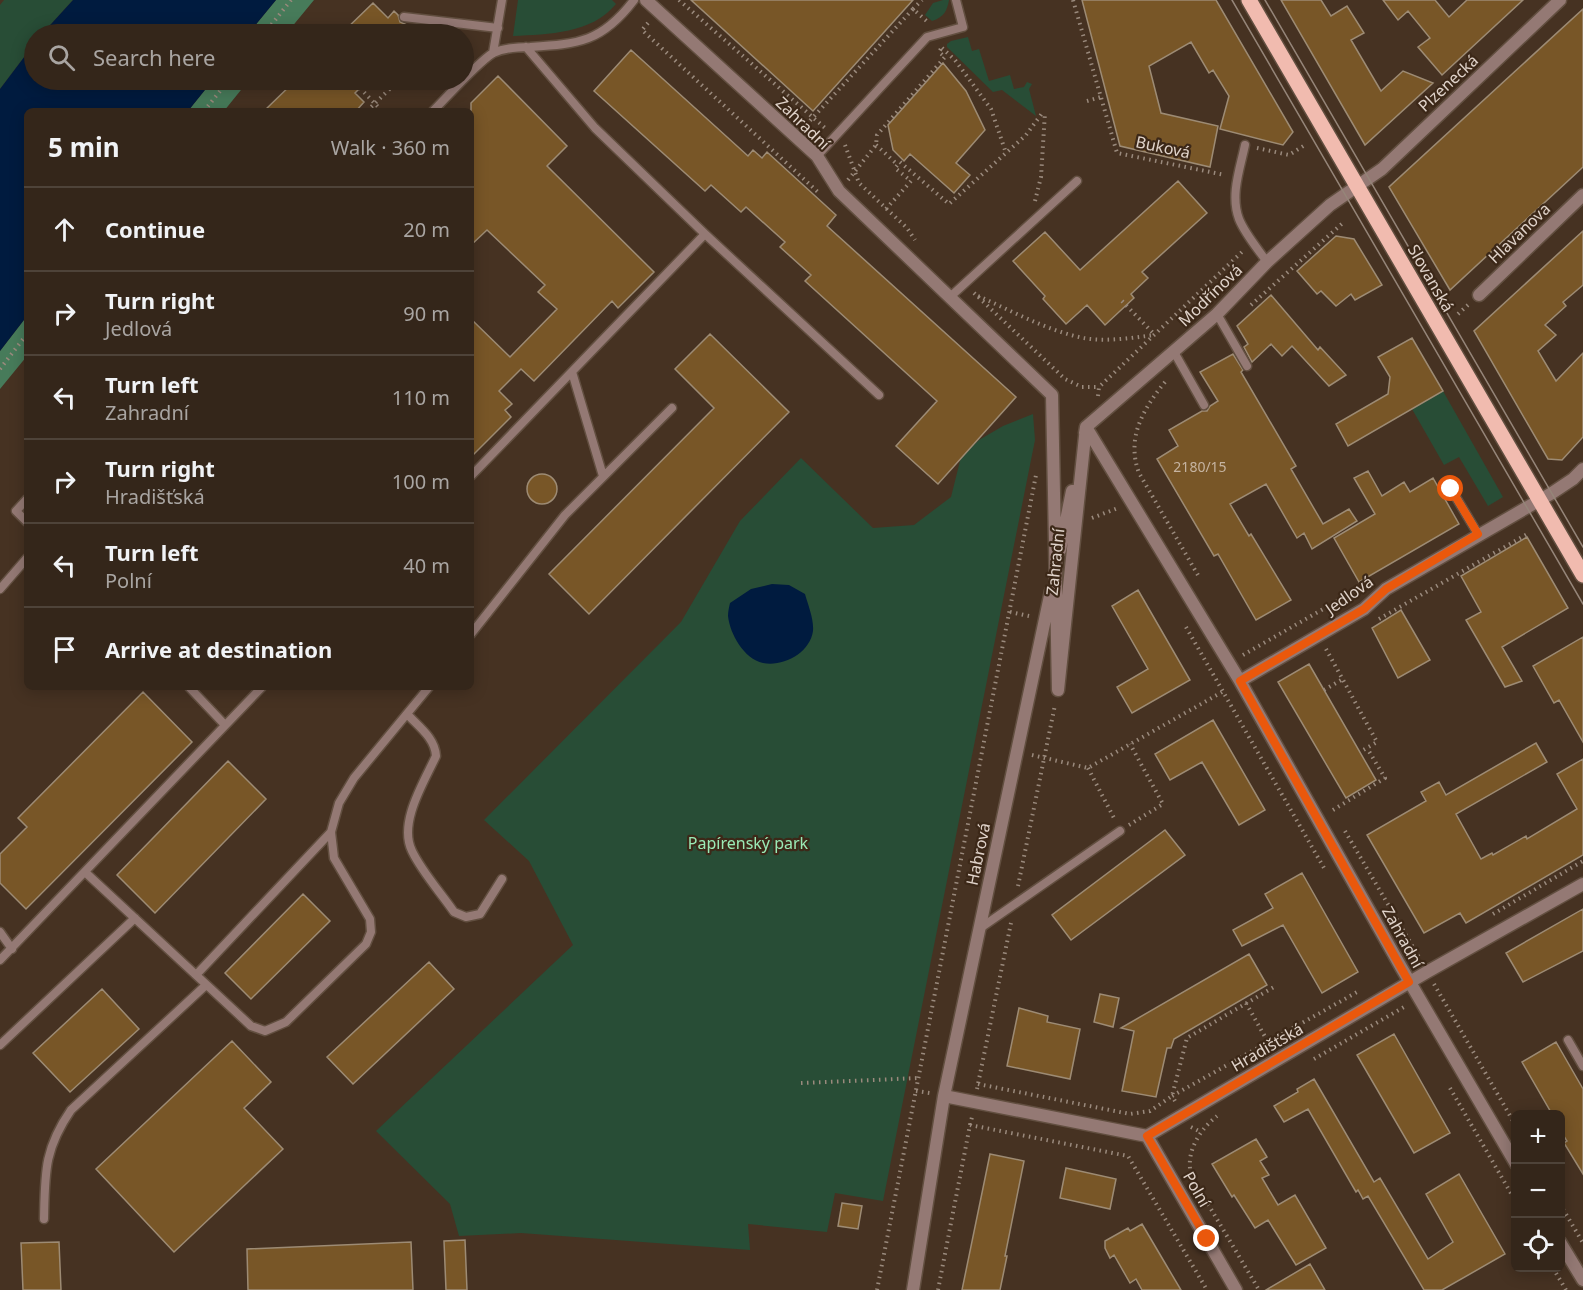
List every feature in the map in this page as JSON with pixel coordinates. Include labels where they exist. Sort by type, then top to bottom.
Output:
[{"type":"main road","name":"Slovanská","points":[[1249,0],[1583,575]]},
{"type":"street","name":"Zahradní","points":[[646,0],[818,156],[839,191],[1052,395],[1058,690]]},
{"type":"street","name":"Plzenecká","points":[[1357,186],[1382,169],[1560,0]]},
{"type":"street","name":"Modřínová","points":[[1086,427],[1217,314],[1267,262],[1330,205],[1357,186]]},
{"type":"street","name":"Hlavanova","points":[[1479,295],[1583,195]]},
{"type":"street","name":"Zahradní","points":[[1058,690],[1086,427]]},
{"type":"street","name":"Zahradní","points":[[1086,427],[1240,681],[1409,982],[1511,1157]]},
{"type":"street","name":"Habrová","points":[[913,1290],[944,1096],[1086,427]]},
{"type":"street","name":"Jedlová","points":[[1240,681],[1364,609],[1386,589],[1573,479],[1583,469]]},
{"type":"street","name":"Hradišťská","points":[[1147,1136],[1409,982],[1583,884]]},
{"type":"street","points":[[944,1096],[1147,1136]]},
{"type":"street","name":"Polní","points":[[1147,1136],[1236,1290]]},
{"type":"street","points":[[1565,1250],[1583,1280]]},
{"type":"lane","points":[[494,53],[502,0]]},
{"type":"lane","points":[[474,72],[494,53],[508,49],[563,45],[582,41],[601,33],[622,16],[633,0]]},
{"type":"lane","points":[[818,156],[927,37],[963,27],[956,0]]},
{"type":"lane","points":[[404,17],[464,24]]},
{"type":"lane","points":[[474,25],[498,28]]},
{"type":"lane","points":[[526,47],[595,128],[705,234],[879,395]]},
{"type":"lane","points":[[436,108],[455,90]]},
{"type":"lane","points":[[1245,145],[1238,177],[1236,204],[1239,218],[1267,262]]},
{"type":"lane","points":[[950,297],[1077,181]]},
{"type":"lane","points":[[474,473],[705,234]]},
{"type":"lane","points":[[1217,314],[1246,366]]},
{"type":"lane","points":[[1174,352],[1204,405]]},
{"type":"lane","points":[[572,372],[603,476]]},
{"type":"lane","points":[[474,630],[565,515],[672,408]]},
{"type":"lane","points":[[1451,489],[1478,534]]},
{"type":"lane","points":[[24,502],[16,511],[24,519]]},
{"type":"lane","points":[[0,589],[24,561]]},
{"type":"lane","points":[[192,690],[225,725]]},
{"type":"lane","points":[[0,960],[259,690]]},
{"type":"lane","points":[[85,872],[251,1026],[265,1031],[286,1022],[366,944],[371,932],[370,919],[334,858],[331,832],[339,803],[354,778],[427,690]]},
{"type":"lane","points":[[407,714],[436,748],[436,756],[412,807],[408,825],[411,850],[454,912],[466,917],[480,914],[502,879]]},
{"type":"lane","points":[[979,929],[1120,831]]},
{"type":"lane","points":[[196,975],[331,832]]},
{"type":"lane","points":[[0,1045],[135,918]]},
{"type":"lane","points":[[0,932],[12,949]]},
{"type":"lane","points":[[44,1219],[45,1173],[50,1150],[58,1129],[71,1110],[206,984]]},
{"type":"lane","points":[[1568,1040],[1583,1066]]},
{"type":"path","points":[[272,24],[291,0]]},
{"type":"path","points":[[913,9],[922,0]]},
{"type":"path","points":[[1073,0],[1101,97],[1087,101]]},
{"type":"path","points":[[942,48],[955,60],[991,110],[1006,153]]},
{"type":"path","points":[[206,108],[220,90]]},
{"type":"path","points":[[362,90],[379,108]]},
{"type":"path","points":[[370,108],[389,90]]},
{"type":"path","name":"Buková","points":[[1101,97],[1117,153],[1238,177]]},
{"type":"path","points":[[886,209],[910,181],[895,168],[900,162],[949,204],[1026,135],[1044,112],[1041,177],[1029,225]]},
{"type":"path","points":[[876,145],[898,165]]},
{"type":"path","points":[[1245,145],[1289,155],[1305,145]]},
{"type":"path","points":[[863,161],[872,150]]},
{"type":"path","points":[[1250,305],[1344,222]]},
{"type":"path","points":[[974,294],[982,286]]},
{"type":"path","points":[[960,288],[1045,327],[1084,338],[1116,340],[1155,335],[1122,301]]},
{"type":"path","points":[[974,294],[1065,379],[1082,387],[1099,387]]},
{"type":"path","points":[[0,369],[24,338]]},
{"type":"path","points":[[1182,366],[1153,396],[1140,417],[1134,459],[1139,473],[1202,584]]},
{"type":"path","points":[[877,1290],[1038,467]]},
{"type":"path","points":[[1090,529],[1092,517],[1119,507]]},
{"type":"path","points":[[1375,621],[1529,533]]},
{"type":"path","points":[[1317,654],[1334,644]]},
{"type":"path","points":[[1326,649],[1377,742],[1360,752]]},
{"type":"path","points":[[1243,654],[1253,674]]},
{"type":"path","points":[[1324,690],[1343,679]]},
{"type":"path","points":[[1016,752],[1088,768],[1240,681]]},
{"type":"path","points":[[938,1290],[1058,690]]},
{"type":"path","points":[[1088,768],[1120,831],[1162,804],[1130,744]]},
{"type":"path","points":[[1333,810],[1385,778],[1367,748]]},
{"type":"path","points":[[1327,800],[1339,820]]},
{"type":"path","points":[[1345,830],[1511,1119]]},
{"type":"path","points":[[1491,915],[1583,861]]},
{"type":"path","points":[[1419,957],[1429,951]]},
{"type":"path","points":[[978,1084],[1130,1114],[1150,1111],[1172,1096],[1187,1038],[1274,987]]},
{"type":"path","points":[[1246,1003],[1268,1042]]},
{"type":"path","points":[[1305,1065],[1404,1007]]},
{"type":"path","points":[[801,1083],[919,1078]]},
{"type":"path","points":[[1445,1079],[1511,1195]]},
{"type":"path","points":[[1197,1185],[1191,1177],[1190,1154],[1198,1135],[1215,1117],[1225,1111]]},
{"type":"path","points":[[970,1125],[1128,1156],[1207,1290]]},
{"type":"path","points":[[1202,1194],[1258,1290]]},
{"type":"path","points":[[1565,1212],[1583,1243]]},
{"type":"path","points":[[1555,1272],[1566,1290]]},
{"type":"green space","points":[[4,0],[73,0],[51,24],[24,24],[24,57],[0,89],[0,5]]},
{"type":"green space","points":[[276,0],[314,0],[294,24],[256,24]]},
{"type":"green space","points":[[518,0],[612,0],[616,4],[606,14],[582,27],[555,33],[513,36]]},
{"type":"green space","points":[[949,0],[946,10],[939,18],[932,21],[925,15],[933,3]]},
{"type":"green space","points":[[968,37],[972,51],[979,49],[989,81],[1010,75],[1014,89],[1024,87],[1027,82],[1032,84],[1029,89],[1036,116],[1002,90],[993,92],[947,47],[951,41]]},
{"type":"green space","points":[[205,90],[241,90],[226,108],[190,108]]},
{"type":"green space","points":[[24,320],[24,360],[0,389],[0,351]]},
{"type":"green space","points":[[1443,391],[1503,497],[1488,506],[1459,457],[1444,465],[1412,409]]},
{"type":"green space","name":"Papírenský park","points":[[1033,414],[1035,440],[883,1201],[835,1193],[827,1232],[748,1224],[750,1250],[521,1233],[459,1236],[450,1204],[376,1131],[573,945],[529,861],[484,820],[681,622],[740,521],[801,458],[873,528],[914,525],[951,497],[961,457],[979,440],[1003,426]]},
{"type":"water","points":[[73,0],[276,0],[256,24],[51,24]]},
{"type":"water","points":[[24,57],[24,90],[205,90],[190,108],[24,108],[24,320],[0,351],[0,89]]},
{"type":"water","points":[[772,584],[789,585],[805,594],[812,617],[813,631],[807,646],[801,652],[787,660],[771,664],[756,661],[744,651],[735,638],[728,616],[730,603],[751,589]]},
{"type":"building","points":[[691,0],[913,0],[813,111]]},
{"type":"building","points":[[1082,0],[1216,0],[1293,132],[1283,145],[1220,129],[1229,96],[1213,70],[1209,73],[1191,42],[1149,66],[1161,113],[1218,126],[1210,167],[1120,146]]},
{"type":"building","points":[[1281,0],[1321,0],[1331,16],[1347,6],[1364,33],[1351,40],[1381,91],[1403,71],[1433,83],[1365,145]]},
{"type":"building","points":[[1383,0],[1435,0],[1449,17],[1467,0],[1523,0],[1442,75],[1418,47],[1430,38],[1408,11],[1398,20]]},
{"type":"building","points":[[373,3],[388,18],[394,11],[400,22],[405,24],[351,24]]},
{"type":"building","points":[[1583,9],[1583,167],[1450,290],[1389,187]]},
{"type":"building","points":[[631,50],[748,156],[753,150],[762,158],[767,152],[836,215],[827,226],[1016,397],[938,484],[896,446],[937,401],[805,281],[811,275],[780,247],[785,242],[746,207],[741,212],[711,185],[705,191],[594,91]]},
{"type":"building","points":[[943,63],[966,91],[985,130],[956,163],[970,175],[954,193],[910,154],[904,161],[893,150],[888,125]]},
{"type":"building","points":[[498,76],[567,146],[547,166],[654,272],[618,308],[612,301],[534,381],[521,369],[499,391],[512,404],[505,410],[511,417],[474,454],[474,322],[510,357],[557,309],[538,292],[545,285],[487,230],[474,242],[474,108],[471,108],[471,103]]},
{"type":"building","points":[[286,90],[358,90],[355,93],[364,102],[359,108],[267,108]]},
{"type":"building","points":[[1178,181],[1207,213],[1142,272],[1148,278],[1131,294],[1134,298],[1105,325],[1087,305],[1066,324],[1043,299],[1045,296],[1013,261],[1045,232],[1080,270]]},
{"type":"building","points":[[1583,231],[1583,285],[1563,302],[1566,306],[1545,325],[1556,335],[1538,351],[1556,381],[1583,353],[1583,437],[1562,460],[1548,459],[1474,331]]},
{"type":"building","points":[[1336,236],[1354,239],[1382,285],[1355,300],[1351,294],[1336,306],[1321,291],[1317,294],[1297,271]]},
{"type":"building","points":[[1271,295],[1318,350],[1320,347],[1346,375],[1329,386],[1292,346],[1282,356],[1271,344],[1252,362],[1244,347],[1248,344],[1237,326]]},
{"type":"building","points":[[710,334],[789,412],[589,614],[549,574],[714,408],[675,369]]},
{"type":"building","points":[[1412,338],[1443,391],[1348,446],[1336,424],[1388,394],[1390,377],[1378,357]]},
{"type":"building","points":[[1233,354],[1243,370],[1241,372],[1296,466],[1291,469],[1323,524],[1349,509],[1357,521],[1312,549],[1304,533],[1297,538],[1266,484],[1230,504],[1291,600],[1256,620],[1218,554],[1214,556],[1157,459],[1178,446],[1169,430],[1202,411],[1207,411],[1218,401],[1200,372]]},
{"type":"building","points":[[1368,471],[1382,496],[1404,482],[1410,492],[1433,478],[1459,524],[1359,582],[1334,538],[1375,514],[1354,478]]},
{"type":"building","points":[[542,474],[548,475],[556,483],[556,495],[548,503],[542,504],[536,503],[528,495],[527,489],[528,483],[536,475]]},
{"type":"building","points":[[1527,537],[1568,608],[1502,647],[1522,681],[1505,687],[1466,620],[1481,612],[1461,576]]},
{"type":"building","points":[[1138,590],[1190,680],[1132,713],[1117,687],[1148,669],[1112,606]]},
{"type":"building","points":[[1401,610],[1430,660],[1398,678],[1372,628]]},
{"type":"building","points":[[1583,637],[1583,742],[1559,700],[1554,703],[1533,666]]},
{"type":"building","points":[[1309,664],[1376,780],[1346,798],[1278,682]]},
{"type":"building","points":[[143,692],[192,742],[26,909],[0,883],[0,854],[27,827],[18,818]]},
{"type":"building","points":[[1213,720],[1265,810],[1239,825],[1202,762],[1170,780],[1155,754]]},
{"type":"building","points":[[1536,743],[1547,762],[1456,814],[1481,859],[1492,853],[1493,855],[1526,836],[1527,839],[1577,809],[1557,774],[1583,759],[1583,855],[1466,923],[1460,913],[1424,933],[1367,835],[1426,801],[1421,792],[1439,782],[1446,795]]},
{"type":"building","points":[[228,761],[266,799],[155,913],[117,875]]},
{"type":"building","points":[[1165,830],[1185,855],[1071,940],[1052,915]]},
{"type":"building","points":[[1302,873],[1358,972],[1322,993],[1283,925],[1242,946],[1233,930],[1273,908],[1265,894]]},
{"type":"building","points":[[303,894],[330,921],[251,999],[225,973]]},
{"type":"building","points":[[1583,909],[1583,951],[1523,982],[1506,953]]},
{"type":"building","points":[[1249,954],[1267,985],[1174,1039],[1171,1048],[1167,1048],[1156,1097],[1122,1091],[1134,1031],[1121,1028]]},
{"type":"building","points":[[429,962],[454,989],[353,1084],[327,1057]]},
{"type":"building","points":[[102,989],[139,1029],[70,1092],[33,1053]]},
{"type":"building","points":[[1100,994],[1119,998],[1113,1027],[1094,1022]]},
{"type":"building","points":[[1019,1008],[1048,1016],[1047,1022],[1080,1029],[1070,1079],[1007,1066]]},
{"type":"building","points":[[1394,1034],[1450,1133],[1414,1153],[1357,1055]]},
{"type":"building","points":[[232,1041],[271,1082],[244,1108],[283,1149],[174,1252],[96,1169]]},
{"type":"building","points":[[1556,1042],[1583,1089],[1583,1174],[1565,1145],[1567,1141],[1565,1110],[1550,1110],[1522,1062]]},
{"type":"building","points":[[1314,1079],[1374,1182],[1380,1178],[1428,1259],[1453,1242],[1426,1194],[1459,1174],[1505,1254],[1442,1290],[1424,1290],[1368,1196],[1363,1199],[1358,1190],[1356,1192],[1308,1109],[1284,1122],[1274,1106],[1298,1092],[1297,1089]]},
{"type":"building","points":[[1256,1139],[1267,1157],[1260,1161],[1269,1175],[1262,1178],[1278,1205],[1295,1195],[1326,1248],[1296,1265],[1268,1220],[1255,1228],[1234,1195],[1232,1197],[1212,1164]]},
{"type":"building","points":[[990,1154],[1024,1161],[1000,1290],[962,1290]]},
{"type":"building","points":[[1066,1168],[1116,1179],[1110,1209],[1060,1198]]},
{"type":"building","points":[[842,1203],[862,1206],[858,1229],[838,1226]]},
{"type":"building","points":[[1142,1224],[1181,1290],[1142,1290],[1136,1279],[1130,1283],[1114,1255],[1110,1258],[1105,1248],[1105,1241],[1128,1228],[1130,1231]]},
{"type":"building","points":[[465,1240],[467,1290],[446,1290],[444,1241]]},
{"type":"building","points":[[59,1242],[61,1290],[23,1290],[21,1243]]},
{"type":"building","points":[[411,1242],[413,1290],[248,1290],[247,1249]]},
{"type":"building","points":[[1310,1264],[1325,1290],[1266,1290]]},
{"type":"tram line","points":[[1232,0],[1583,604]]},
{"type":"tram line","points":[[1265,0],[1583,547]]},
{"type":"route","points":[[1207,1239],[1147,1136],[1409,982],[1240,681],[1364,609],[1386,589],[1478,534],[1451,489]]}]
